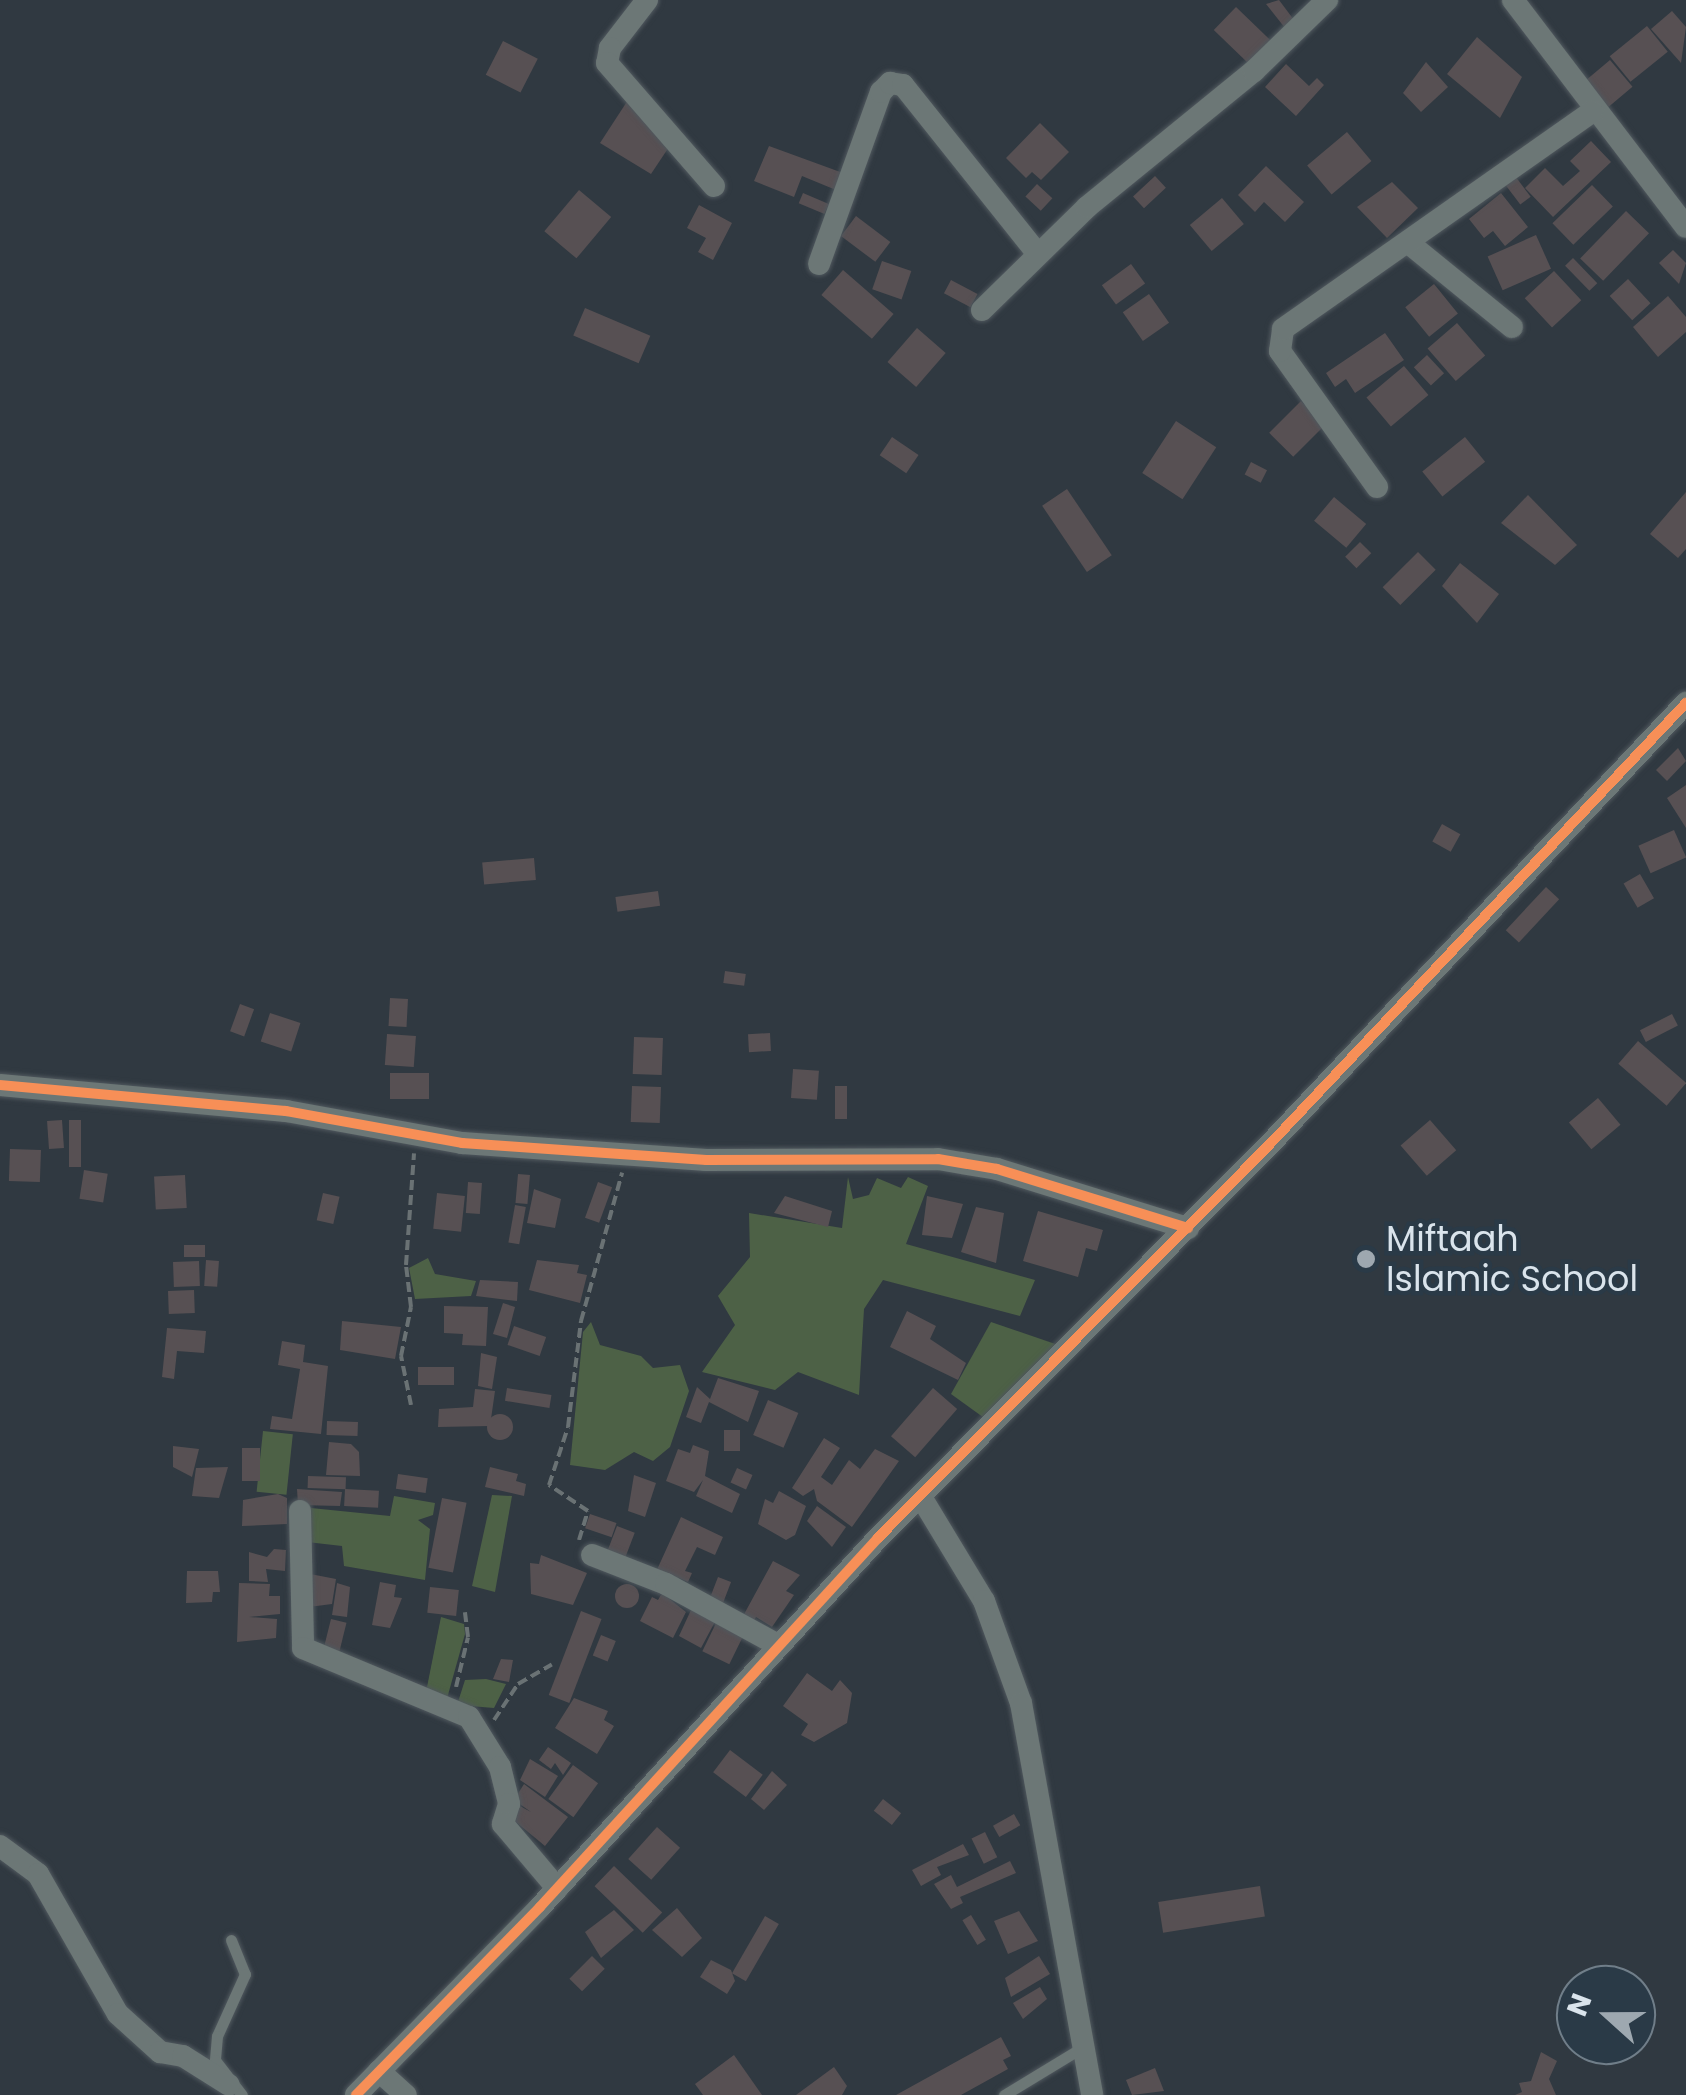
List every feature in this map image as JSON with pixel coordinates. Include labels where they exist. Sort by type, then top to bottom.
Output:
[{"type":"street","points":[[647,0],[610,48],[607,62],[714,186]]},
{"type":"street","points":[[982,310],[1037,254],[1254,72],[1327,0]]},
{"type":"street","points":[[1512,0],[1592,112],[1686,227]]},
{"type":"street","points":[[819,264],[880,92],[890,83],[903,85],[1037,254]]},
{"type":"street","points":[[1376,487],[1278,343],[1282,329],[1312,305],[1412,245],[1456,204],[1592,112]]},
{"type":"street","points":[[1412,245],[1512,328]]},
{"type":"street","points":[[356,2095],[557,1888],[778,1645],[1188,1228],[1686,703]]},
{"type":"street","points":[[0,1085],[286,1111],[462,1143],[706,1160],[938,1158],[998,1169],[1188,1228]]},
{"type":"street","points":[[921,1497],[984,1601],[1021,1704],[1092,2095]]},
{"type":"street","points":[[300,1511],[303,1648],[437,1708],[451,1706],[468,1717],[488,1744],[509,1804],[503,1824],[557,1888]]},
{"type":"street","points":[[592,1555],[666,1584],[778,1645]]},
{"type":"street","points":[[0,1846],[38,1874],[118,2014],[160,2052],[183,2056],[235,2090]]},
{"type":"street","points":[[380,2071],[406,2095]]},
{"type":"lane","points":[[231,1940],[245,1974],[218,2036],[216,2060],[235,2090]]},
{"type":"lane","points":[[1004,2095],[1083,2046]]},
{"type":"path","points":[[411,1405],[401,1356],[411,1307],[406,1265],[414,1133]]},
{"type":"path","points":[[592,1555],[579,1542],[588,1510],[550,1486],[568,1426],[581,1321],[622,1153]]},
{"type":"path","points":[[451,1706],[468,1637],[465,1612]]},
{"type":"path","points":[[488,1744],[502,1703],[552,1664]]},
{"type":"green space","points":[[848,1177],[853,1199],[869,1195],[877,1178],[901,1188],[908,1177],[928,1186],[906,1244],[1035,1280],[1020,1316],[883,1280],[864,1309],[859,1395],[798,1372],[775,1390],[702,1372],[735,1325],[718,1296],[750,1257],[749,1213],[842,1228]]},
{"type":"green space","points":[[428,1258],[435,1274],[476,1281],[471,1296],[415,1299],[409,1268]]},
{"type":"green space","points":[[591,1322],[600,1345],[641,1356],[653,1368],[680,1365],[689,1391],[670,1447],[653,1461],[634,1452],[605,1470],[570,1465],[583,1332]]},
{"type":"green space","points":[[991,1322],[1064,1347],[987,1420],[951,1394]]},
{"type":"green space","points":[[263,1431],[293,1434],[286,1495],[257,1492]]},
{"type":"green space","points":[[492,1495],[512,1496],[495,1592],[472,1586]]},
{"type":"green space","points":[[394,1496],[435,1503],[433,1515],[418,1520],[430,1529],[425,1580],[344,1566],[342,1546],[307,1542],[311,1508],[390,1516]]},
{"type":"green space","points":[[441,1617],[464,1624],[465,1634],[446,1702],[426,1692]]},
{"type":"green space","points":[[486,1679],[506,1684],[494,1708],[457,1705],[465,1680]]},
{"type":"building","points":[[1279,0],[1294,20],[1285,28],[1266,4]]},
{"type":"building","points":[[1236,7],[1271,41],[1249,64],[1214,30]]},
{"type":"building","points":[[1672,11],[1686,27],[1681,63],[1651,29]]},
{"type":"building","points":[[1647,26],[1668,52],[1630,82],[1610,56]]},
{"type":"building","points":[[1477,37],[1522,77],[1500,118],[1447,74]]},
{"type":"building","points":[[503,41],[538,59],[520,93],[486,75]]},
{"type":"building","points":[[1610,60],[1632,87],[1607,108],[1585,81]]},
{"type":"building","points":[[1426,62],[1448,87],[1421,112],[1403,93]]},
{"type":"building","points":[[1286,64],[1309,86],[1317,78],[1324,85],[1296,116],[1265,87]]},
{"type":"building","points":[[628,100],[673,141],[651,174],[600,143]]},
{"type":"building","points":[[1040,123],[1069,152],[1041,180],[1032,172],[1026,178],[1006,158]]},
{"type":"building","points":[[1347,132],[1371,161],[1332,195],[1307,165]]},
{"type":"building","points":[[1591,141],[1611,162],[1553,217],[1525,188],[1545,168],[1563,186],[1580,171],[1570,161]]},
{"type":"building","points":[[769,146],[843,173],[836,190],[802,176],[794,197],[754,181]]},
{"type":"building","points":[[1266,166],[1304,202],[1285,222],[1264,202],[1255,212],[1238,195]]},
{"type":"building","points":[[1155,176],[1166,188],[1144,208],[1133,196]]},
{"type":"building","points":[[1515,176],[1531,197],[1520,205],[1505,184]]},
{"type":"building","points":[[1392,182],[1418,208],[1387,238],[1357,207]]},
{"type":"building","points":[[1037,184],[1052,198],[1041,211],[1025,196]]},
{"type":"building","points":[[1592,185],[1613,207],[1573,245],[1552,223]]},
{"type":"building","points":[[579,190],[611,217],[576,258],[544,231]]},
{"type":"building","points":[[803,193],[829,204],[824,214],[799,203]]},
{"type":"building","points":[[1501,193],[1528,227],[1505,246],[1493,231],[1484,238],[1469,219]]},
{"type":"building","points":[[1222,198],[1244,224],[1212,251],[1190,225]]},
{"type":"building","points":[[699,205],[732,223],[713,260],[698,252],[706,238],[687,228]]},
{"type":"building","points":[[1626,211],[1649,233],[1603,281],[1580,258]]},
{"type":"building","points":[[856,216],[890,242],[875,262],[841,236]]},
{"type":"building","points":[[1536,235],[1551,269],[1503,290],[1488,257]]},
{"type":"building","points":[[1673,250],[1686,263],[1679,284],[1659,263]]},
{"type":"building","points":[[1573,258],[1597,283],[1589,291],[1565,266]]},
{"type":"building","points":[[882,261],[911,271],[902,299],[872,289]]},
{"type":"building","points":[[1131,264],[1145,283],[1116,305],[1102,285]]},
{"type":"building","points":[[843,270],[894,314],[872,339],[821,295]]},
{"type":"building","points":[[1554,271],[1581,300],[1552,328],[1525,298]]},
{"type":"building","points":[[1628,279],[1651,303],[1632,320],[1610,296]]},
{"type":"building","points":[[951,280],[977,294],[970,307],[944,293]]},
{"type":"building","points":[[1434,284],[1458,314],[1429,337],[1405,307]]},
{"type":"building","points":[[1149,294],[1169,323],[1143,341],[1123,312]]},
{"type":"building","points":[[1668,296],[1686,317],[1686,332],[1658,357],[1633,327]]},
{"type":"building","points":[[585,308],[650,336],[639,363],[573,336]]},
{"type":"building","points":[[1457,323],[1485,355],[1456,381],[1428,349]]},
{"type":"building","points":[[917,328],[946,353],[916,387],[887,362]]},
{"type":"building","points":[[1385,333],[1404,360],[1355,393],[1346,379],[1335,387],[1326,373]]},
{"type":"building","points":[[1427,355],[1444,373],[1431,386],[1414,367]]},
{"type":"building","points":[[1404,366],[1428,395],[1391,427],[1366,397]]},
{"type":"building","points":[[1301,401],[1325,425],[1293,457],[1269,433]]},
{"type":"building","points":[[1176,421],[1216,447],[1182,499],[1142,473]]},
{"type":"building","points":[[892,437],[919,455],[906,473],[880,455]]},
{"type":"building","points":[[1465,437],[1485,462],[1442,496],[1422,472]]},
{"type":"building","points":[[1251,462],[1267,470],[1261,483],[1245,474]]},
{"type":"building","points":[[1067,489],[1112,555],[1087,572],[1042,506]]},
{"type":"building","points":[[1686,492],[1686,549],[1678,558],[1650,534]]},
{"type":"building","points":[[1528,495],[1577,545],[1555,565],[1501,523]]},
{"type":"building","points":[[1334,497],[1366,524],[1346,548],[1314,521]]},
{"type":"building","points":[[1360,542],[1371,553],[1356,568],[1345,557]]},
{"type":"building","points":[[1418,552],[1436,570],[1400,605],[1383,587]]},
{"type":"building","points":[[1460,563],[1499,594],[1477,623],[1442,586]]},
{"type":"building","points":[[1678,748],[1686,761],[1667,781],[1656,770]]},
{"type":"building","points":[[1686,785],[1686,828],[1667,798]]},
{"type":"building","points":[[1442,824],[1460,834],[1451,852],[1432,841]]},
{"type":"building","points":[[1674,830],[1686,857],[1651,873],[1638,846]]},
{"type":"building","points":[[534,858],[536,880],[484,884],[482,863]]},
{"type":"building","points":[[1640,874],[1654,898],[1638,908],[1624,883]]},
{"type":"building","points":[[1546,887],[1559,899],[1519,942],[1506,930]]},
{"type":"building","points":[[658,891],[660,906],[618,912],[615,897]]},
{"type":"building","points":[[725,971],[746,974],[744,986],[723,983]]},
{"type":"building","points":[[390,998],[408,999],[407,1027],[389,1026]]},
{"type":"building","points":[[240,1004],[254,1009],[244,1036],[230,1031]]},
{"type":"building","points":[[270,1013],[300,1023],[291,1051],[261,1042]]},
{"type":"building","points":[[1672,1014],[1678,1026],[1646,1042],[1640,1030]]},
{"type":"building","points":[[770,1033],[771,1051],[749,1052],[748,1034]]},
{"type":"building","points":[[387,1034],[416,1036],[414,1067],[385,1065]]},
{"type":"building","points":[[634,1037],[663,1038],[662,1075],[633,1074]]},
{"type":"building","points":[[1638,1041],[1686,1083],[1667,1106],[1618,1064]]},
{"type":"building","points":[[793,1069],[819,1071],[817,1100],[791,1098]]},
{"type":"building","points":[[390,1073],[429,1073],[429,1099],[390,1099]]},
{"type":"building","points":[[632,1086],[661,1087],[660,1123],[631,1122]]},
{"type":"building","points":[[835,1086],[847,1086],[847,1119],[835,1119]]},
{"type":"building","points":[[1598,1098],[1620,1125],[1591,1149],[1569,1122]]},
{"type":"building","points":[[62,1120],[64,1148],[49,1149],[47,1121]]},
{"type":"building","points":[[69,1120],[81,1120],[81,1167],[69,1167]]},
{"type":"building","points":[[1430,1120],[1456,1150],[1427,1176],[1401,1146]]},
{"type":"building","points":[[10,1149],[41,1150],[40,1182],[9,1181]]},
{"type":"building","points":[[84,1170],[108,1174],[103,1202],[79,1199]]},
{"type":"building","points":[[518,1174],[530,1175],[527,1204],[515,1203]]},
{"type":"building","points":[[185,1175],[187,1208],[156,1210],[154,1177]]},
{"type":"building","points":[[468,1182],[482,1183],[480,1214],[466,1213]]},
{"type":"building","points":[[598,1182],[612,1187],[599,1223],[585,1218]]},
{"type":"building","points":[[534,1189],[561,1199],[555,1228],[527,1223]]},
{"type":"building","points":[[323,1193],[340,1197],[333,1224],[317,1220]]},
{"type":"building","points":[[437,1193],[465,1196],[461,1232],[433,1229]]},
{"type":"building","points":[[785,1196],[832,1211],[828,1227],[774,1213]]},
{"type":"building","points":[[927,1196],[963,1204],[952,1238],[922,1235]]},
{"type":"building","points":[[515,1205],[526,1207],[519,1244],[508,1242]]},
{"type":"building","points":[[976,1207],[1004,1213],[996,1263],[961,1252]]},
{"type":"building","points":[[1038,1211],[1103,1230],[1097,1251],[1086,1248],[1078,1277],[1023,1261]]},
{"type":"building","points":[[184,1245],[205,1245],[205,1257],[184,1257]]},
{"type":"building","points":[[206,1260],[219,1261],[217,1287],[204,1286]]},
{"type":"building","points":[[537,1260],[579,1265],[577,1273],[587,1275],[580,1303],[529,1290]]},
{"type":"building","points":[[199,1261],[200,1286],[174,1287],[173,1262]]},
{"type":"building","points":[[480,1280],[518,1282],[517,1301],[476,1296]]},
{"type":"building","points":[[194,1290],[195,1313],[169,1314],[168,1291]]},
{"type":"building","points":[[503,1303],[515,1307],[507,1338],[493,1334]]},
{"type":"building","points":[[444,1306],[488,1307],[486,1346],[462,1345],[463,1334],[444,1333]]},
{"type":"building","points":[[907,1311],[936,1326],[930,1339],[966,1363],[958,1380],[890,1347]]},
{"type":"building","points":[[342,1321],[401,1327],[395,1359],[340,1350]]},
{"type":"building","points":[[514,1326],[546,1337],[540,1356],[507,1345]]},
{"type":"building","points":[[167,1328],[206,1331],[204,1353],[177,1351],[174,1379],[162,1377]]},
{"type":"building","points":[[282,1341],[305,1345],[303,1362],[328,1366],[321,1434],[270,1429],[272,1416],[292,1419],[300,1369],[278,1365]]},
{"type":"building","points":[[481,1353],[497,1357],[492,1389],[478,1386]]},
{"type":"building","points":[[418,1367],[454,1367],[454,1385],[418,1385]]},
{"type":"building","points":[[718,1378],[759,1391],[748,1422],[709,1402],[701,1423],[686,1417],[697,1387],[710,1399]]},
{"type":"building","points":[[507,1388],[551,1395],[549,1408],[505,1401]]},
{"type":"building","points":[[933,1388],[957,1409],[915,1457],[891,1436]]},
{"type":"building","points":[[475,1389],[495,1391],[490,1426],[438,1427],[439,1409],[473,1407]]},
{"type":"building","points":[[768,1400],[798,1413],[784,1448],[753,1435]]},
{"type":"building","points":[[500,1414],[509,1418],[513,1427],[509,1436],[500,1440],[491,1436],[487,1427],[491,1418]]},
{"type":"building","points":[[327,1421],[358,1422],[357,1436],[327,1435]]},
{"type":"building","points":[[724,1430],[740,1430],[740,1451],[724,1451]]},
{"type":"building","points":[[824,1438],[840,1448],[821,1477],[832,1485],[849,1460],[860,1469],[875,1449],[899,1461],[852,1527],[817,1501],[814,1489],[803,1496],[792,1488]]},
{"type":"building","points":[[329,1442],[351,1444],[359,1452],[360,1476],[326,1475]]},
{"type":"building","points":[[693,1445],[709,1451],[705,1476],[740,1494],[732,1513],[696,1496],[703,1480],[694,1492],[666,1481],[678,1449],[690,1453]]},
{"type":"building","points":[[173,1446],[199,1449],[192,1477],[173,1467]]},
{"type":"building","points":[[242,1448],[260,1448],[260,1481],[242,1481]]},
{"type":"building","points":[[228,1467],[219,1498],[192,1496],[196,1468]]},
{"type":"building","points":[[490,1467],[518,1474],[516,1481],[526,1484],[524,1496],[485,1487]]},
{"type":"building","points":[[737,1468],[753,1475],[746,1490],[730,1483]]},
{"type":"building","points":[[398,1474],[428,1478],[426,1493],[396,1489]]},
{"type":"building","points":[[634,1475],[656,1483],[645,1517],[628,1511]]},
{"type":"building","points":[[308,1476],[346,1477],[346,1489],[308,1488]]},
{"type":"building","points":[[297,1489],[342,1492],[340,1506],[298,1505]]},
{"type":"building","points":[[345,1489],[379,1491],[378,1508],[344,1506]]},
{"type":"building","points":[[779,1491],[806,1506],[795,1535],[786,1540],[758,1524],[765,1499],[773,1503]]},
{"type":"building","points":[[278,1494],[287,1498],[287,1524],[242,1526],[243,1500]]},
{"type":"building","points":[[442,1498],[467,1503],[453,1572],[428,1568]]},
{"type":"building","points":[[817,1506],[846,1527],[832,1547],[807,1521]]},
{"type":"building","points":[[590,1514],[616,1523],[612,1537],[585,1528]]},
{"type":"building","points":[[681,1517],[723,1537],[715,1555],[697,1547],[685,1571],[692,1573],[688,1582],[679,1578],[676,1584],[655,1574]]},
{"type":"building","points":[[617,1526],[635,1533],[624,1561],[606,1554]]},
{"type":"building","points":[[274,1549],[286,1550],[285,1571],[266,1569],[268,1582],[249,1581],[249,1552],[267,1557]]},
{"type":"building","points":[[541,1555],[587,1573],[573,1605],[531,1594],[530,1563],[539,1564]]},
{"type":"building","points":[[773,1561],[800,1575],[786,1591],[794,1595],[772,1627],[756,1617],[752,1624],[742,1618]]},
{"type":"building","points":[[187,1571],[218,1571],[220,1592],[213,1592],[212,1602],[186,1603]]},
{"type":"building","points":[[300,1572],[336,1579],[332,1604],[309,1607]]},
{"type":"building","points":[[718,1577],[731,1582],[723,1603],[710,1598]]},
{"type":"building","points":[[380,1582],[396,1585],[394,1597],[402,1598],[390,1628],[372,1625]]},
{"type":"building","points":[[239,1583],[270,1584],[269,1596],[280,1596],[280,1614],[249,1617],[277,1619],[276,1638],[237,1642]]},
{"type":"building","points":[[337,1583],[350,1587],[347,1617],[332,1615]]},
{"type":"building","points":[[627,1584],[636,1587],[636,1605],[627,1608],[618,1605],[615,1596],[618,1587]]},
{"type":"building","points":[[430,1587],[459,1590],[456,1616],[427,1613]]},
{"type":"building","points":[[662,1593],[686,1612],[673,1638],[640,1621],[652,1597],[658,1600]]},
{"type":"building","points":[[691,1610],[717,1618],[701,1648],[679,1636]]},
{"type":"building","points":[[581,1611],[602,1619],[569,1703],[549,1695]]},
{"type":"building","points":[[719,1617],[746,1630],[729,1664],[702,1651]]},
{"type":"building","points":[[331,1619],[347,1623],[338,1656],[323,1652]]},
{"type":"building","points":[[601,1635],[616,1641],[608,1661],[593,1655]]},
{"type":"building","points":[[501,1659],[513,1660],[509,1682],[493,1679]]},
{"type":"building","points":[[807,1673],[832,1691],[840,1680],[852,1693],[847,1723],[814,1742],[801,1735],[808,1724],[783,1706]]},
{"type":"building","points":[[574,1698],[608,1711],[604,1720],[614,1726],[597,1754],[555,1728]]},
{"type":"building","points":[[548,1747],[571,1763],[563,1775],[555,1763],[551,1769],[539,1760]]},
{"type":"building","points":[[730,1750],[763,1775],[746,1797],[713,1772]]},
{"type":"building","points":[[530,1759],[558,1776],[545,1797],[520,1780]]},
{"type":"building","points":[[573,1765],[598,1783],[573,1817],[548,1799]]},
{"type":"building","points":[[772,1771],[787,1785],[764,1810],[751,1799]]},
{"type":"building","points":[[524,1784],[568,1817],[545,1846],[511,1818],[518,1805],[531,1812],[514,1800]]},
{"type":"building","points":[[883,1799],[901,1813],[892,1825],[874,1811]]},
{"type":"building","points":[[1014,1814],[1020,1825],[999,1837],[993,1826]]},
{"type":"building","points":[[657,1827],[680,1848],[651,1880],[628,1859]]},
{"type":"building","points":[[985,1832],[997,1857],[984,1864],[972,1839]]},
{"type":"building","points":[[963,1844],[969,1855],[937,1867],[941,1875],[921,1886],[912,1870]]},
{"type":"building","points":[[1010,1861],[1016,1873],[960,1897],[963,1903],[951,1909],[934,1884],[951,1875],[957,1887]]},
{"type":"building","points":[[614,1866],[662,1913],[643,1933],[595,1886]]},
{"type":"building","points":[[1260,1886],[1265,1917],[1163,1933],[1158,1902]]},
{"type":"building","points":[[677,1908],[702,1938],[682,1957],[652,1930]]},
{"type":"building","points":[[614,1910],[634,1930],[601,1958],[585,1932]]},
{"type":"building","points":[[1019,1911],[1038,1941],[1008,1954],[994,1921]]},
{"type":"building","points":[[971,1915],[986,1940],[977,1945],[962,1920]]},
{"type":"building","points":[[765,1916],[779,1924],[746,1981],[732,1973]]},
{"type":"building","points":[[592,1956],[605,1969],[582,1991],[569,1979]]},
{"type":"building","points":[[1039,1956],[1050,1974],[1011,1997],[1005,1978]]},
{"type":"building","points":[[711,1960],[731,1970],[735,1981],[727,1994],[700,1977]]},
{"type":"building","points":[[1040,1987],[1047,1999],[1023,2019],[1013,2003]]},
{"type":"building","points":[[1001,2037],[1011,2056],[1003,2060],[1008,2069],[961,2095],[896,2095]]},
{"type":"building","points":[[1541,2052],[1556,2060],[1549,2079],[1556,2095],[1515,2095],[1522,2092],[1519,2083],[1531,2081]]},
{"type":"building","points":[[734,2055],[762,2095],[703,2095],[695,2084]]},
{"type":"building","points":[[834,2067],[847,2086],[842,2095],[796,2095]]},
{"type":"building","points":[[1155,2068],[1164,2091],[1132,2095],[1126,2080]]},
{"type":"cycle path","points":[[356,2095],[540,1907],[878,1538],[1269,1145],[1686,703]]},
{"type":"cycle path","points":[[0,1085],[286,1111],[462,1143],[706,1160],[938,1159],[997,1169],[1188,1228]]},
{"type":"place","name":"Miftaah Islamic School","points":[[1366,1259]]}]
